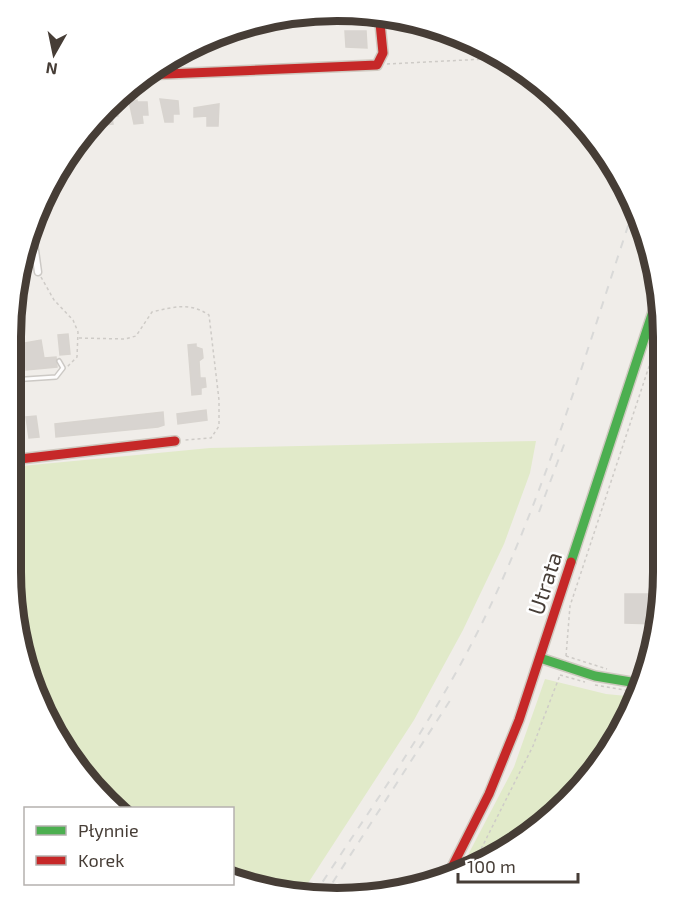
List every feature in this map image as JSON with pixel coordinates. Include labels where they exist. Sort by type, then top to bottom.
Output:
[{"type":"main road","points":[[161,74],[377,65],[383,53],[380,24]]},
{"type":"main road","name":"Utrata","points":[[452,866],[504,757],[540,658],[652,315]]},
{"type":"main road","points":[[21,459],[175,441]]},
{"type":"main road","points":[[540,658],[564,661],[617,681],[633,683]]},
{"type":"street","points":[[34,247],[38,272]]},
{"type":"lane","points":[[21,379],[56,376],[63,368],[59,361]]},
{"type":"path","points":[[377,65],[487,59]]},
{"type":"path","points":[[38,272],[54,300],[73,320],[79,338],[77,357],[62,371]]},
{"type":"path","points":[[79,338],[125,339],[136,336],[152,312],[172,308],[197,307],[209,315],[219,400],[219,426],[211,438],[175,441]]},
{"type":"path","points":[[478,854],[533,746],[564,661],[570,606],[653,354]]},
{"type":"path","points":[[564,661],[615,671]]},
{"type":"path","points":[[626,672],[636,673]]},
{"type":"green space","points":[[536,441],[530,473],[504,544],[463,630],[414,720],[306,886],[275,882],[234,871],[234,807],[126,807],[99,780],[63,730],[45,693],[27,634],[21,572],[21,466],[210,448]]},
{"type":"green space","points":[[545,679],[606,694],[628,696],[600,748],[575,780],[545,810],[513,835],[465,861],[514,767]]},
{"type":"building","points":[[345,31],[366,31],[367,48],[346,47]]},
{"type":"building","points":[[160,99],[178,101],[179,114],[173,114],[173,122],[165,122]]},
{"type":"building","points":[[137,100],[137,102],[147,102],[148,115],[142,115],[143,123],[134,124],[129,101]]},
{"type":"building","points":[[219,104],[218,126],[207,126],[207,116],[194,117],[194,108]]},
{"type":"building","points":[[117,111],[118,116],[112,117],[113,124],[104,125]]},
{"type":"building","points":[[68,334],[70,354],[60,355],[58,335]]},
{"type":"building","points":[[41,340],[44,358],[56,357],[57,367],[26,370],[24,343]]},
{"type":"building","points":[[196,344],[196,347],[202,349],[203,358],[199,361],[200,378],[205,378],[206,387],[201,388],[201,394],[192,395],[188,345]]},
{"type":"building","points":[[206,410],[207,420],[178,424],[177,414]]},
{"type":"building","points":[[163,412],[164,425],[158,427],[56,437],[55,424]]},
{"type":"building","points":[[36,416],[39,437],[29,438],[26,417]]},
{"type":"building","points":[[625,594],[652,594],[648,624],[625,623]]},
{"type":"railway","points":[[319,887],[427,722],[487,613],[530,514],[549,463],[630,219]]},
{"type":"railway","points":[[539,512],[565,442]]},
{"type":"railway","points":[[329,888],[451,699]]},
{"type":"traffic: fast","points":[[571,562],[652,315]]},
{"type":"traffic: fast","points":[[540,658],[595,676],[633,682]]},
{"type":"traffic: jam","points":[[161,74],[377,65],[383,53],[380,24]]},
{"type":"traffic: jam","points":[[21,459],[175,441]]},
{"type":"traffic: jam","points":[[453,866],[489,794],[519,720],[571,562]]}]
